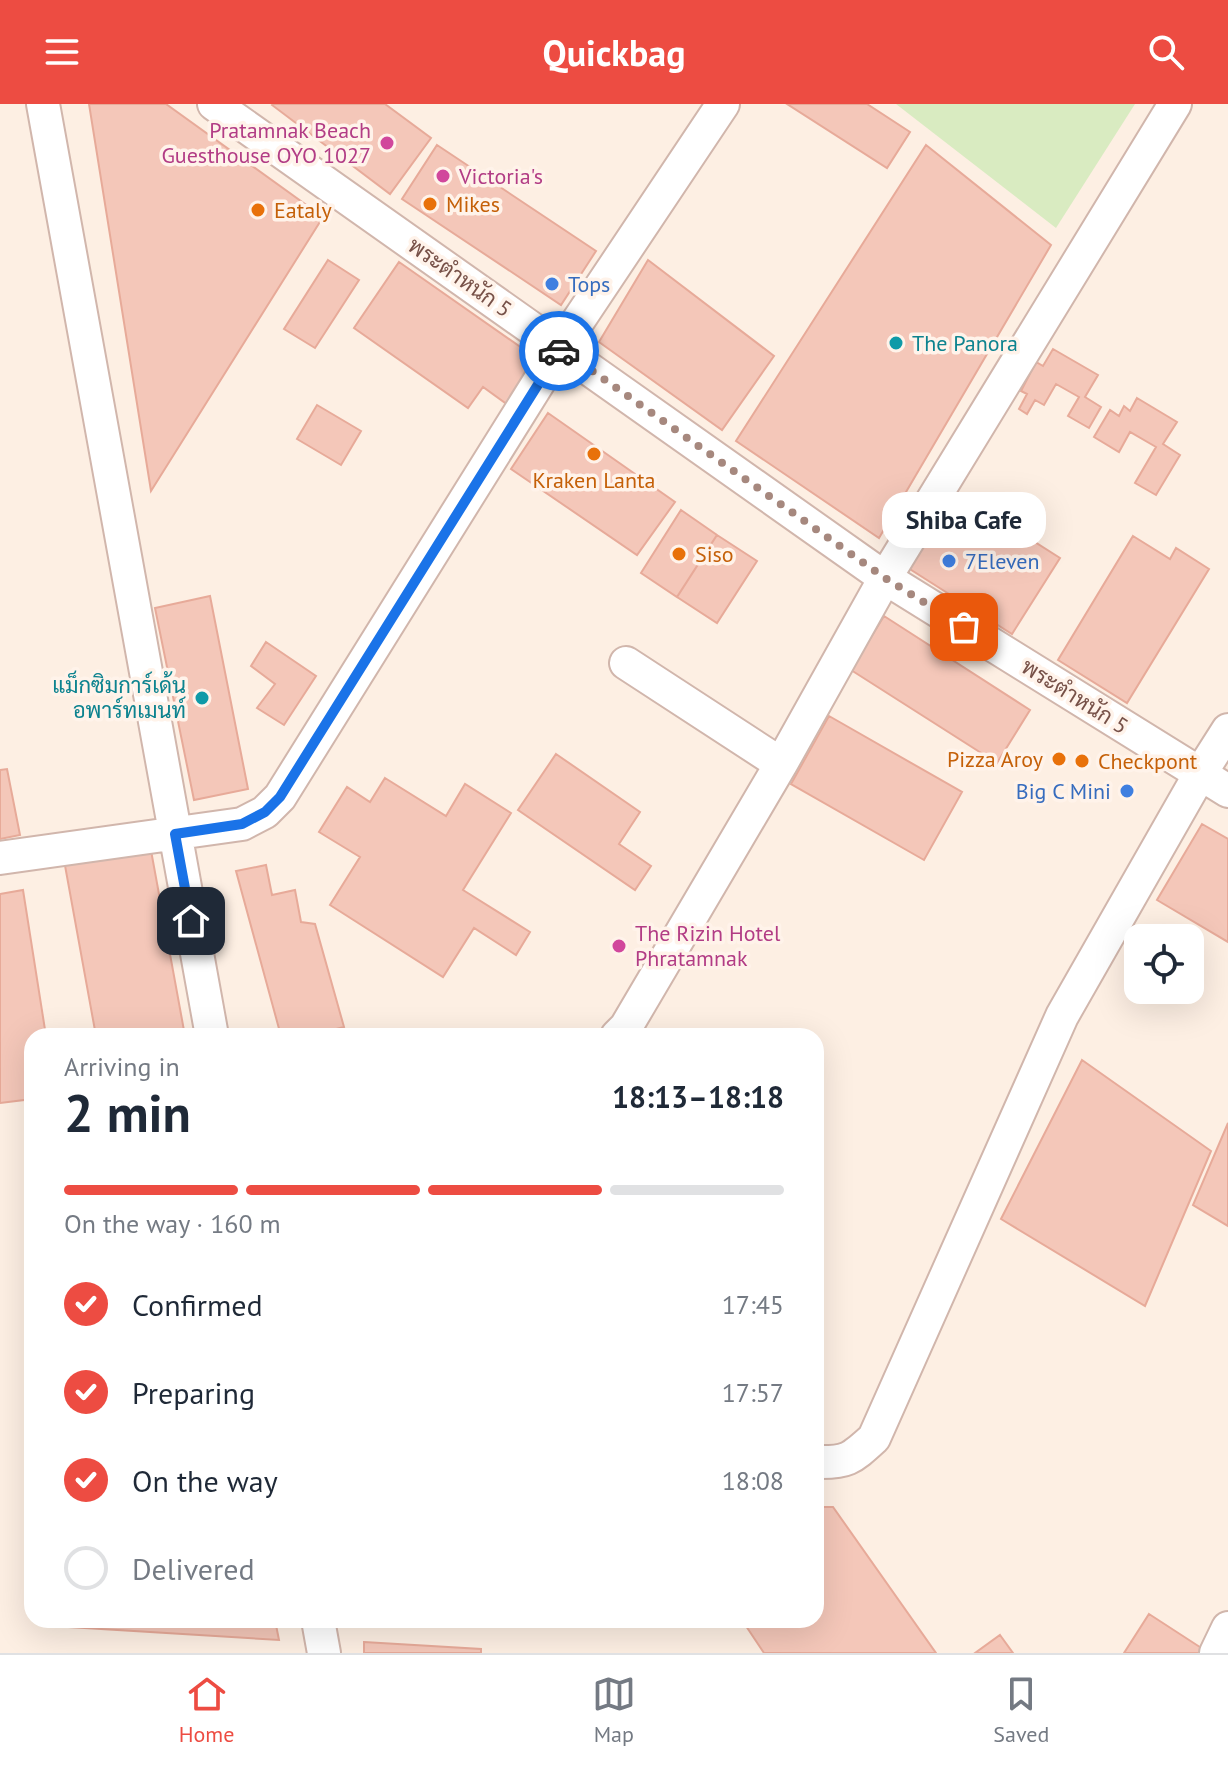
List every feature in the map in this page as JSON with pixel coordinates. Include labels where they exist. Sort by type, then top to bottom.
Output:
[{"type":"street","points":[[43,104],[211,1028]]},
{"type":"street","points":[[0,858],[242,824],[265,812],[280,797],[560,348],[723,104]]},
{"type":"street","points":[[625,1028],[781,764],[885,578],[1175,104]]},
{"type":"street","name":"พระตำหนัก 5","points":[[233,109],[560,348],[885,578],[1228,791]]},
{"type":"street","points":[[626,663],[781,764]]},
{"type":"street","points":[[824,1462],[840,1463],[874,1438],[1062,1016],[1228,730]]},
{"type":"street","points":[[319,1628],[324,1653]]},
{"type":"street","points":[[1216,1653],[1228,1628]]},
{"type":"green space","points":[[896,104],[1135,104],[1056,228]]},
{"type":"building","points":[[89,104],[166,104],[323,217],[151,491]]},
{"type":"building","points":[[273,104],[385,104],[431,138],[390,194]]},
{"type":"building","points":[[787,104],[867,104],[910,132],[887,168]]},
{"type":"building","points":[[437,145],[596,251],[561,305],[402,199]]},
{"type":"building","name":"The Panora","points":[[926,145],[1051,245],[879,538],[736,441]]},
{"type":"building","points":[[328,260],[359,280],[315,348],[284,329]]},
{"type":"building","points":[[648,260],[774,356],[722,430],[599,342]]},
{"type":"building","points":[[399,262],[539,360],[508,405],[483,387],[468,408],[354,328]]},
{"type":"building","points":[[1053,349],[1098,375],[1085,397],[1101,407],[1089,428],[1068,416],[1079,397],[1056,384],[1044,405],[1035,400],[1027,414],[1019,409],[1027,394],[1021,391],[1036,362],[1043,366]]},
{"type":"building","points":[[1137,398],[1177,422],[1163,444],[1180,455],[1156,495],[1135,483],[1156,447],[1130,432],[1119,452],[1094,437],[1110,410],[1119,416],[1124,406],[1130,411]]},
{"type":"building","points":[[317,405],[361,431],[341,465],[297,439]]},
{"type":"building","points":[[548,413],[675,502],[637,555],[511,469]]},
{"type":"building","points":[[953,490],[1060,558],[1012,634],[905,566]]},
{"type":"building","name":"Siso","points":[[681,510],[717,535],[677,597],[641,573]]},
{"type":"building","points":[[717,535],[757,561],[717,623],[677,597]]},
{"type":"building","points":[[1133,536],[1170,559],[1176,548],[1209,569],[1127,703],[1058,660]]},
{"type":"building","name":"แม็กซิมการ์เด้น อพาร์ทเมนท์","points":[[210,596],[248,789],[194,800],[155,608]]},
{"type":"building","points":[[884,616],[1030,710],[997,763],[851,670]]},
{"type":"building","points":[[266,642],[316,676],[284,725],[257,708],[275,684],[251,666]]},
{"type":"building","points":[[829,716],[962,792],[924,860],[791,784]]},
{"type":"building","points":[[556,754],[640,812],[619,844],[651,866],[635,890],[518,810]]},
{"type":"building","points":[[7,769],[20,835],[0,839],[0,770]]},
{"type":"building","points":[[385,778],[446,816],[465,784],[511,813],[463,890],[530,932],[516,955],[474,928],[443,977],[330,905],[360,857],[319,832],[347,787],[370,802]]},
{"type":"building","points":[[1202,824],[1228,839],[1228,942],[1204,928],[1204,924],[1198,924],[1157,900]]},
{"type":"building","points":[[150,845],[184,1028],[95,1028],[64,860]]},
{"type":"building","points":[[266,865],[272,895],[295,890],[301,922],[315,924],[344,1027],[279,1028],[236,871]]},
{"type":"building","points":[[23,890],[45,1028],[24,1028],[24,1100],[0,1103],[0,894]]},
{"type":"building","points":[[1082,1060],[1211,1151],[1145,1306],[1001,1219]]},
{"type":"building","points":[[1228,1123],[1228,1226],[1193,1205]]},
{"type":"building","points":[[824,1507],[833,1507],[936,1653],[764,1653],[747,1628],[824,1628]]},
{"type":"building","points":[[1149,1614],[1206,1651],[1205,1653],[1124,1653]]},
{"type":"building","points":[[85,1628],[277,1628],[279,1640]]},
{"type":"building","points":[[1000,1635],[1013,1653],[975,1653]]},
{"type":"building","points":[[364,1642],[481,1649],[481,1653],[364,1653]]},
{"type":"way so far","points":[[559,351],[560,348],[885,578],[964,627]]},
{"type":"place","name":"Pratamnak Beach Guesthouse OYO 1027","points":[[387,143]]},
{"type":"place","name":"Victoria's","points":[[443,176]]},
{"type":"place","name":"Mikes","points":[[430,204]]},
{"type":"place","name":"Eataly","points":[[258,210]]},
{"type":"place","name":"Tops","points":[[552,284]]},
{"type":"place","name":"The Panora","points":[[896,343]]},
{"type":"place","name":"Kraken Lanta","points":[[594,454]]},
{"type":"place","name":"Siso","points":[[679,554]]},
{"type":"place","name":"7Eleven","points":[[949,561]]},
{"type":"place","name":"Shiba Cafe","points":[[964,627]]},
{"type":"place","name":"แม็กซิมการ์เด้น อพาร์ทเมนท์","points":[[202,698]]},
{"type":"place","name":"Pizza Aroy","points":[[1059,759]]},
{"type":"place","name":"Checkpont","points":[[1082,761]]},
{"type":"place","name":"Big C Mini","points":[[1127,791]]},
{"type":"place","name":"The Rizin Hotel Phratamnak","points":[[619,946]]},
{"type":"route","points":[[191,921],[175,834],[242,824],[265,812],[280,797],[559,351]]}]
